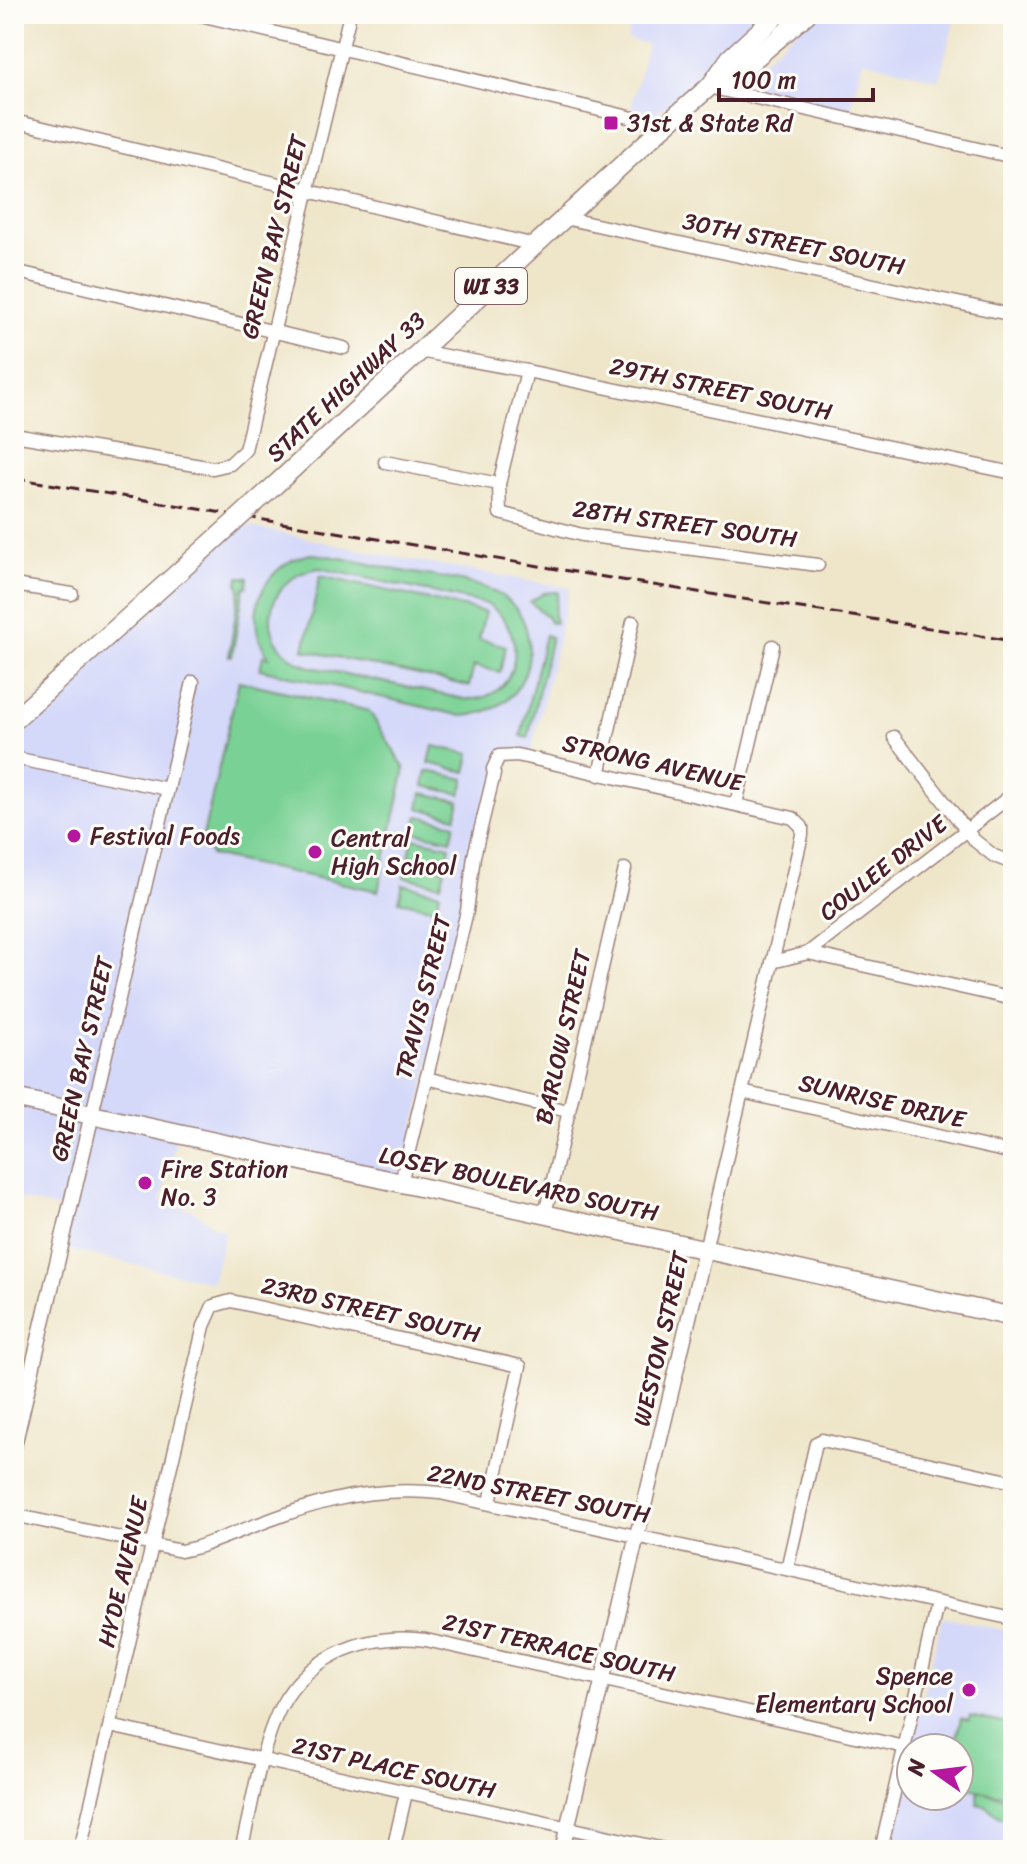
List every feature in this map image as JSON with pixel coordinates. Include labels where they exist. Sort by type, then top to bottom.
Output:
[{"type":"main road","name":"STATE HIGHWAY 33","points":[[709,87],[730,58],[778,14]]},
{"type":"main road","name":"STATE HIGHWAY 33","points":[[14,720],[274,486],[662,128],[709,87],[746,66],[807,14]]},
{"type":"main road","name":"LOSEY BOULEVARD SOUTH","points":[[14,1098],[1013,1317]]},
{"type":"street","points":[[196,14],[646,121],[662,128]]},
{"type":"street","name":"GREEN BAY STREET","points":[[14,435],[205,468],[230,464],[247,446],[350,14]]},
{"type":"street","points":[[709,87],[1013,157]]},
{"type":"street","points":[[14,121],[535,245]]},
{"type":"street","name":"30TH STREET SOUTH","points":[[564,218],[1013,315]]},
{"type":"street","points":[[14,271],[344,348]]},
{"type":"street","name":"29TH STREET SOUTH","points":[[419,351],[1013,473]]},
{"type":"street","points":[[385,462],[499,484],[527,371]]},
{"type":"street","name":"28TH STREET SOUTH","points":[[499,484],[500,513],[582,535],[818,565]]},
{"type":"street","points":[[14,585],[72,594]]},
{"type":"street","points":[[599,775],[633,622]]},
{"type":"street","points":[[736,804],[773,646]]},
{"type":"street","name":"GREEN BAY STREET","points":[[14,1446],[19,1399],[92,1114],[193,682]]},
{"type":"street","points":[[894,737],[983,850],[1013,863]]},
{"type":"street","name":"STRONG AVENUE","points":[[494,774],[497,758],[510,754],[796,819],[802,827],[802,838]]},
{"type":"street","points":[[14,758],[168,789]]},
{"type":"street","name":"TRAVIS STREET","points":[[401,1183],[467,911],[474,856],[494,774]]},
{"type":"street","name":"COULEE DRIVE","points":[[772,962],[808,953],[1013,794]]},
{"type":"street","name":"WESTON STREET","points":[[562,1850],[802,838]]},
{"type":"street","name":"BARLOW STREET","points":[[545,1214],[625,869]]},
{"type":"street","points":[[808,953],[1013,999]]},
{"type":"street","points":[[426,1078],[568,1111]]},
{"type":"street","name":"SUNRISE DRIVE","points":[[742,1092],[1013,1153]]},
{"type":"street","name":"23RD STREET SOUTH","points":[[213,1306],[231,1301],[520,1366],[490,1502]]},
{"type":"street","name":"HYDE AVENUE","points":[[80,1850],[204,1326],[213,1306]]},
{"type":"street","points":[[787,1569],[816,1443],[822,1440],[1013,1482]]},
{"type":"street","name":"22ND STREET SOUTH","points":[[14,1515],[181,1551],[303,1507],[360,1494],[427,1491],[490,1502],[1013,1619]]},
{"type":"street","points":[[908,1732],[937,1604]]},
{"type":"street","name":"21ST TERRACE SOUTH","points":[[263,1761],[275,1719],[296,1684],[334,1654],[362,1643],[399,1638],[426,1640],[895,1745]]},
{"type":"street","name":"21ST PLACE SOUTH","points":[[110,1726],[668,1850]]},
{"type":"street","points":[[241,1850],[263,1761]]},
{"type":"street","points":[[881,1850],[895,1790]]},
{"type":"street","points":[[393,1850],[406,1793]]},
{"type":"shaded area","points":[[634,14],[766,14],[655,113],[631,108],[647,44],[627,39]]},
{"type":"shaded area","points":[[815,14],[956,14],[939,80],[863,60],[850,111],[763,93],[748,86],[747,74]]},
{"type":"shaded area","name":"Central High School","points":[[234,523],[389,556],[570,588],[530,758],[503,755],[401,1183],[178,1133],[161,1201],[193,1210],[216,1228],[225,1231],[212,1282],[61,1248],[69,1211],[14,1198],[14,720]]},
{"type":"shaded area","name":"Spence Elementary School","points":[[942,1617],[1013,1632],[1013,1850],[887,1850],[896,1812],[975,1812],[975,1732],[915,1732]]},
{"type":"shaded area","points":[[568,1829],[668,1850],[562,1850]]},
{"type":"green space","points":[[311,554],[334,557],[454,580],[492,591],[512,604],[528,635],[528,658],[522,680],[511,695],[497,706],[462,716],[260,669],[263,656],[269,657],[257,626],[261,594],[280,568],[294,559]],"holes":[[[319,568],[487,604],[501,616],[510,631],[514,647],[508,678],[498,690],[483,697],[464,699],[307,666],[289,656],[278,643],[272,628],[271,612],[276,597],[286,584],[300,574]]]},
{"type":"green space","points":[[320,576],[485,612],[479,639],[506,646],[500,672],[474,666],[469,686],[304,650]]},
{"type":"green space","points":[[239,577],[248,578],[247,587],[244,587],[232,656],[229,656],[240,587]]},
{"type":"green space","points":[[558,592],[555,623],[550,623],[548,617],[530,602],[544,593]]},
{"type":"green space","points":[[545,635],[551,637],[528,738],[521,736]]},
{"type":"green space","points":[[239,681],[369,711],[405,769],[378,891],[211,855],[202,840]]},
{"type":"green space","points":[[433,746],[470,754],[466,772],[429,763]]},
{"type":"green space","points":[[427,771],[465,779],[461,794],[424,786]]},
{"type":"green space","points":[[422,793],[460,801],[456,817],[419,808]]},
{"type":"green space","points":[[418,816],[455,824],[451,840],[414,832]]},
{"type":"green space","points":[[413,838],[450,846],[446,864],[409,856]]},
{"type":"green space","points":[[408,861],[445,869],[441,885],[404,877]]},
{"type":"green space","points":[[403,884],[440,893],[436,909],[399,901]]},
{"type":"green space","points":[[970,1716],[1013,1725],[1013,1792],[994,1794],[975,1789],[975,1732],[958,1732],[961,1718],[969,1720]]},
{"type":"green space","points":[[979,1791],[1007,1798],[1013,1804],[1013,1818],[1000,1818],[987,1806],[977,1804]]},
{"type":"railway","points":[[14,478],[640,583],[1013,641]]},
{"type":"place","name":"31st & State Rd","points":[[611,123]]},
{"type":"place","name":"Festival Foods","points":[[74,836]]},
{"type":"place","name":"Central High School","points":[[315,852]]},
{"type":"place","name":"Fire Station No. 3","points":[[145,1183]]},
{"type":"place","name":"Spence Elementary School","points":[[969,1690]]}]
